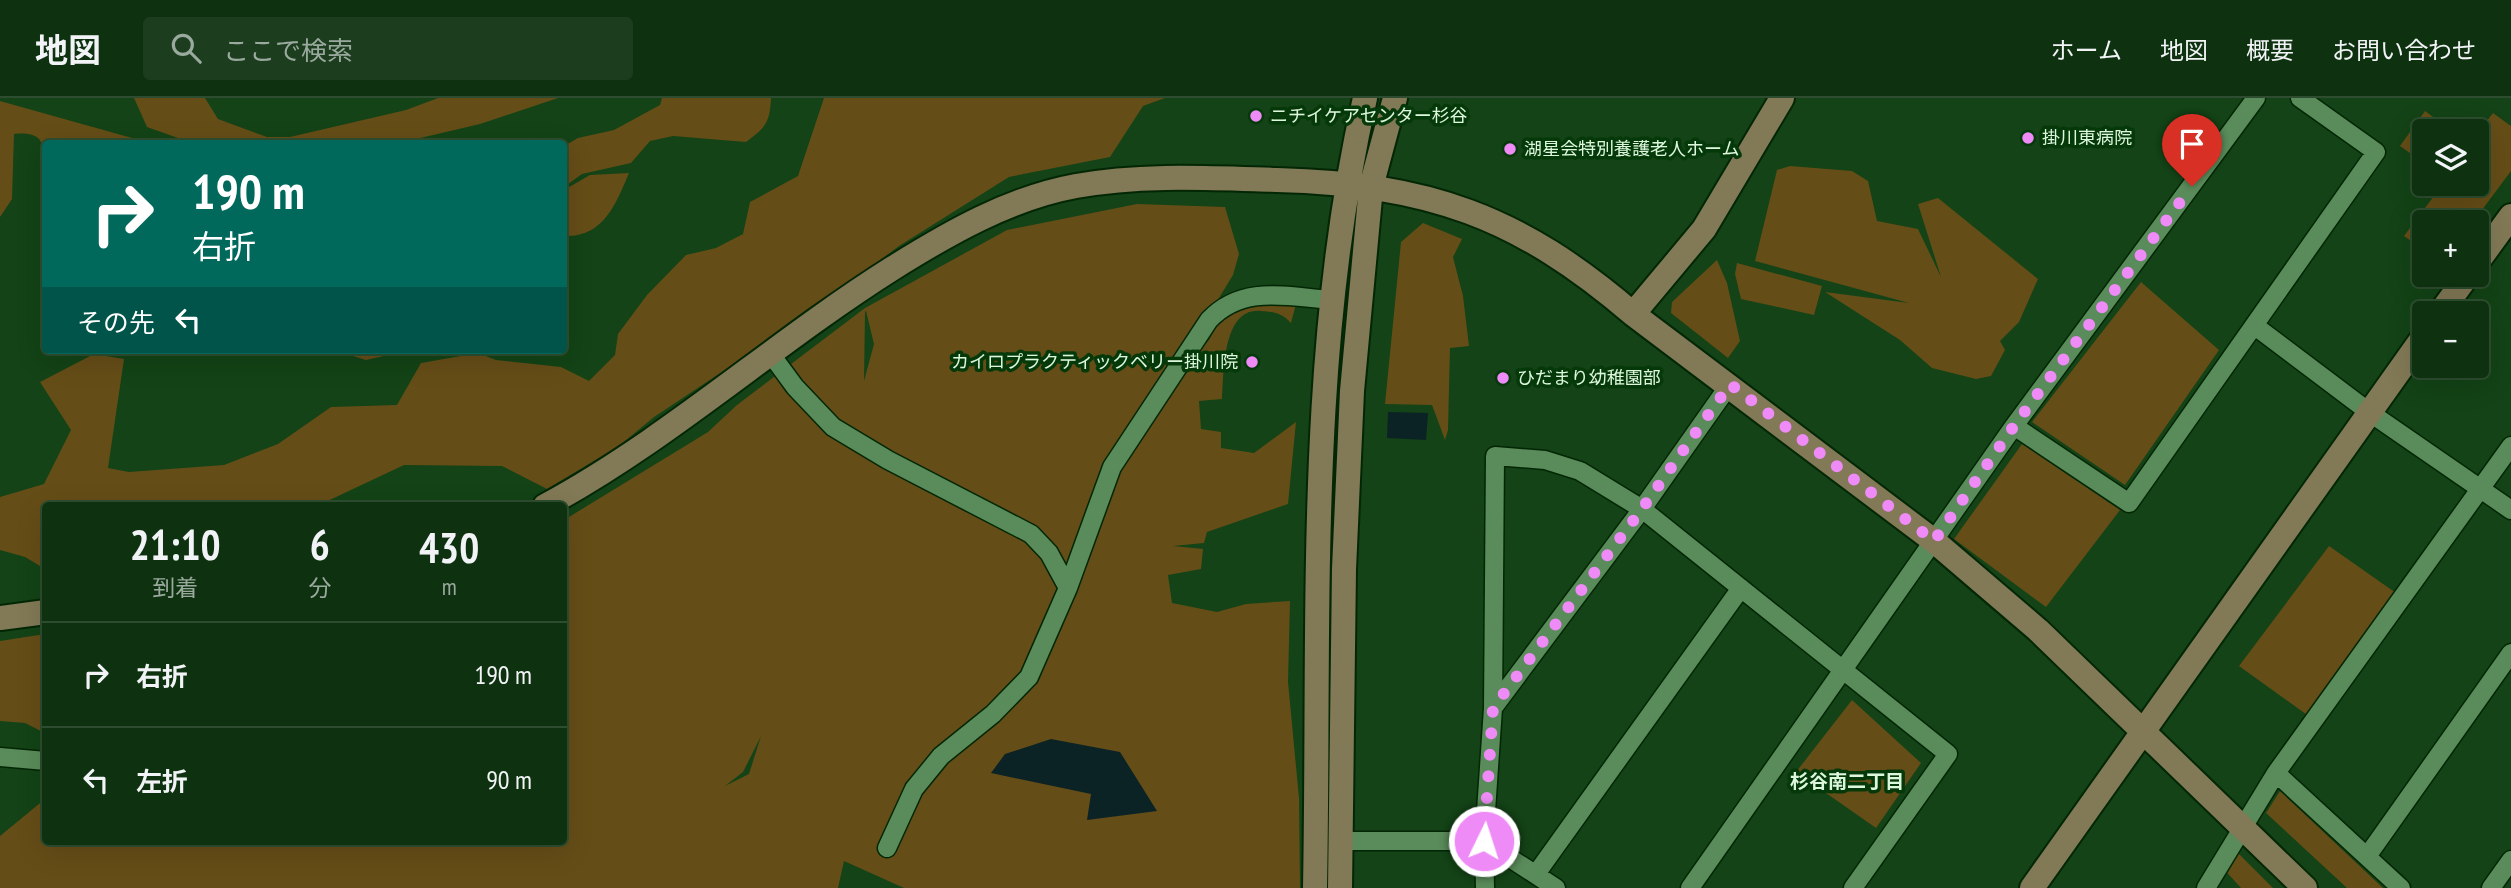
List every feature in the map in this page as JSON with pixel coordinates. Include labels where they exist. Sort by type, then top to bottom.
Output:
[{"type":"street","points":[[1315,888],[1322,452],[1332,300],[1345,184],[1365,98]]},
{"type":"street","points":[[1340,888],[1346,485],[1371,187],[1395,98]]},
{"type":"street","points":[[1633,314],[1704,229],[1782,98]]},
{"type":"street","points":[[1690,888],[1846,670],[2014,426],[2256,98]]},
{"type":"street","points":[[2014,426],[2129,503],[2375,152],[2300,98]]},
{"type":"street","points":[[551,502],[648,442],[860,289],[927,247],[979,219],[1026,199],[1074,186],[1135,178],[1345,184],[1415,195],[1483,215],[1532,238],[1592,278],[1633,314],[1730,384],[1934,541],[2038,630],[2305,888]]},
{"type":"street","points":[[2489,246],[2511,216]]},
{"type":"street","points":[[887,848],[914,789],[941,756],[993,714],[1029,677],[1068,588],[1112,467],[1209,320],[1222,307],[1253,295],[1332,300]]},
{"type":"street","points":[[2255,326],[2369,412],[2511,510]]},
{"type":"street","points":[[770,353],[795,387],[833,427],[888,460],[1031,534],[1049,553],[1068,588]]},
{"type":"street","points":[[2032,888],[2412,353]]},
{"type":"street","points":[[1493,708],[1642,509],[1730,384]]},
{"type":"street","points":[[2216,884],[2242,829],[2276,773],[2511,446]]},
{"type":"street","points":[[1485,888],[1484,841],[1493,708],[1495,456],[1545,460],[1580,471],[1642,509],[1948,754],[1853,888]]},
{"type":"street","points":[[1536,874],[1741,588]]},
{"type":"street","points":[[0,618],[42,613]]},
{"type":"street","points":[[2368,855],[2511,653]]},
{"type":"street","points":[[0,757],[42,761]]},
{"type":"street","points":[[2276,773],[2401,888]]},
{"type":"street","points":[[1341,841],[1484,841],[1556,888]]},
{"type":"street","points":[[2491,888],[2511,860]]},
{"type":"shaded area","points":[[134,98],[205,98],[218,119],[267,137],[290,137],[406,110],[438,98],[558,98],[480,124],[412,140],[184,140],[147,127]]},
{"type":"shaded area","points":[[662,98],[771,98],[765,124],[746,142],[673,136],[650,141],[631,163],[582,174],[567,185],[567,144],[578,138],[614,130],[660,105]]},
{"type":"shaded area","points":[[824,98],[1165,98],[1143,106],[1110,157],[1009,177],[899,246],[794,324],[654,417],[619,446],[547,489],[502,466],[404,465],[325,502],[42,502],[42,567],[25,557],[0,550],[0,497],[44,484],[71,430],[40,382],[94,354],[124,359],[108,468],[129,472],[224,465],[278,444],[331,407],[397,405],[421,363],[481,354],[496,360],[561,367],[589,381],[615,355],[618,334],[647,295],[686,255],[716,248],[743,234],[750,202],[798,176]]},
{"type":"shaded area","points":[[0,101],[132,138],[42,140],[42,147],[37,137],[14,134],[12,199],[0,217]]},
{"type":"shaded area","points":[[2425,111],[2436,119],[2419,119]]},
{"type":"shaded area","points":[[2493,113],[2511,126],[2511,171],[2482,210],[2424,210],[2434,196],[2489,196],[2488,119]]},
{"type":"shaded area","points":[[2412,129],[2412,154],[2400,146]]},
{"type":"shaded area","points":[[1790,166],[1852,171],[1868,181],[1877,221],[1918,229],[1941,277],[1918,204],[1938,198],[2038,279],[2019,322],[2000,341],[2005,350],[1991,376],[1976,379],[1932,368],[1900,340],[1825,292],[1909,303],[1755,261],[1777,170]]},
{"type":"shaded area","points":[[629,173],[606,217],[589,231],[567,236],[567,188],[590,175]]},
{"type":"shaded area","points":[[1137,204],[1225,207],[1239,254],[1233,275],[1164,388],[1209,340],[1221,317],[1238,301],[1296,304],[1291,323],[1278,314],[1261,311],[1248,313],[1239,319],[1228,344],[1222,399],[1199,401],[1201,429],[1221,432],[1221,448],[1254,453],[1296,422],[1288,504],[1207,532],[1204,543],[1173,546],[1203,549],[1201,569],[1168,575],[1172,603],[1217,612],[1246,604],[1290,601],[1288,682],[1299,798],[1300,888],[904,888],[844,861],[838,888],[0,888],[0,836],[42,801],[42,845],[567,845],[567,518],[708,432],[737,405],[865,308],[1007,230]],"holes":[[[866,311],[874,344],[864,381]],[[1075,564],[1063,593],[1052,567],[1058,569]],[[761,736],[749,774],[725,786],[743,772]]]},
{"type":"shaded area","points":[[1423,223],[1462,239],[1453,257],[1463,296],[1469,346],[1450,348],[1448,430],[1445,440],[1432,405],[1385,404],[1401,242]]},
{"type":"shaded area","points":[[2412,225],[2412,242],[2404,236]]},
{"type":"shaded area","points":[[1717,260],[1727,283],[1740,341],[1728,358],[1671,313],[1672,302]]},
{"type":"shaded area","points":[[1737,263],[1822,286],[1814,315],[1741,299],[1735,274]]},
{"type":"shaded area","points":[[2141,282],[2219,350],[2125,485],[2032,422]]},
{"type":"shaded area","points":[[347,354],[392,354],[366,360]]},
{"type":"shaded area","points":[[2022,444],[2120,510],[2046,607],[1954,539]]},
{"type":"shaded area","points":[[2329,546],[2396,593],[2310,717],[2239,666]]},
{"type":"shaded area","points":[[42,635],[42,732],[25,723],[0,721],[0,641]]},
{"type":"shaded area","points":[[1852,700],[1921,763],[1876,828],[1796,772]]},
{"type":"shaded area","points":[[2280,791],[2383,888],[2347,888],[2266,813]]},
{"type":"shaded area","points":[[2237,852],[2273,888],[2241,888],[2221,866]]},
{"type":"water","points":[[1388,412],[1428,413],[1426,440],[1387,438]]},
{"type":"water","points":[[1051,739],[1120,752],[1157,811],[1087,820],[1091,794],[991,773],[1005,754]]},
{"type":"place","name":"ニチイケアセンター杉谷","points":[[1256,116]]},
{"type":"place","name":"掛川東病院","points":[[2028,138]]},
{"type":"place","name":"湖星会特別養護老人ホーム","points":[[1510,149]]},
{"type":"place","name":"カイロプラクティックベリー掛川院","points":[[1252,362]]},
{"type":"place","name":"ひだまり幼稚園部","points":[[1503,378]]},
{"type":"district","name":"杉谷南二丁目","points":[[1847,781]]},
{"type":"route","points":[[1484,841],[1493,708],[1642,509],[1730,384],[1934,541],[2014,426],[2192,186]]}]
